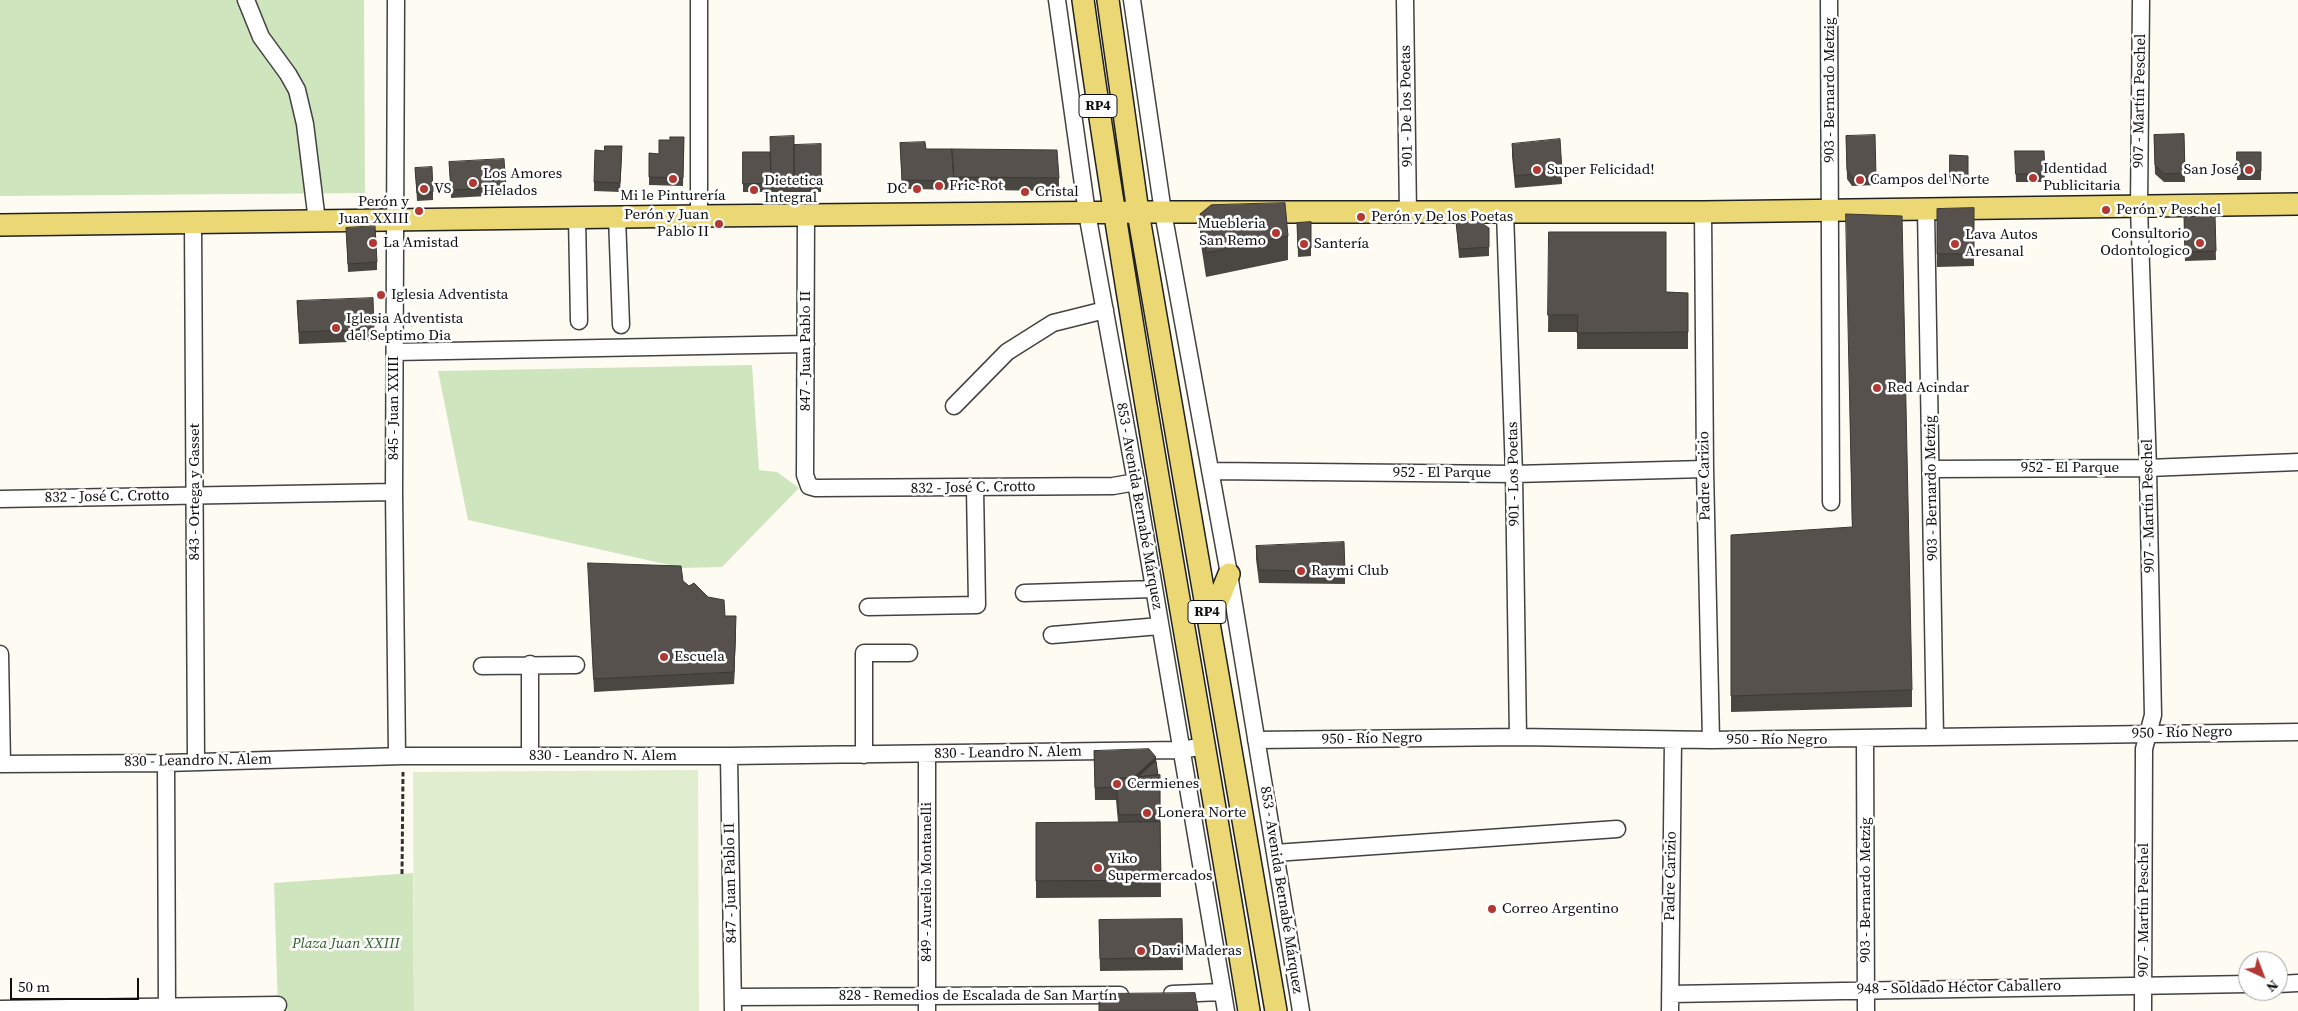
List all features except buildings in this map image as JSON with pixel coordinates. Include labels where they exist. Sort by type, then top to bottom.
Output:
[{"type":"main road","name":"853 - Avenida Bernabé Márquez","points":[[1083,0],[1114,212],[1206,746],[1249,1011]]},
{"type":"main road","name":"853 - Avenida Bernabé Márquez","points":[[1108,0],[1138,212],[1276,1011]]},
{"type":"main road","points":[[0,226],[577,217],[1114,212],[1703,212],[2139,208],[2298,204]]},
{"type":"main road","points":[[1209,624],[1229,574]]},
{"type":"street","points":[[246,0],[261,36],[288,74],[296,90],[305,124],[317,220]]},
{"type":"street","name":"845 - Juan XXIII","points":[[396,0],[394,492],[400,756]]},
{"type":"street","points":[[699,0],[699,216]]},
{"type":"street","name":"853 - Avenida Bernabé Márquez","points":[[1057,0],[1087,213],[1136,482],[1180,750],[1226,1011]]},
{"type":"street","name":"853 - Avenida Bernabé Márquez","points":[[1132,0],[1163,212],[1229,574],[1301,1011]]},
{"type":"street","name":"901 - De los Poetas","points":[[1405,0],[1408,212]]},
{"type":"street","name":"903 - Bernardo Metzig","points":[[1829,0],[1831,502]]},
{"type":"street","name":"907 - Martín Peschel","points":[[2141,0],[2139,208],[2148,468],[2153,715],[2144,749],[2143,1011]]},
{"type":"street","name":"903 - Bernardo Metzig","points":[[1926,210],[1936,737]]},
{"type":"street","name":"901 - Los Poetas","points":[[1505,212],[1514,474],[1518,737]]},
{"type":"street","name":"Padre Carizio","points":[[1703,212],[1705,469],[1711,740]]},
{"type":"street","name":"847 - Juan Pablo II","points":[[806,215],[805,475],[809,486]]},
{"type":"street","points":[[577,217],[579,321]]},
{"type":"street","points":[[616,217],[621,326]]},
{"type":"street","name":"843 - Ortega y Gasset","points":[[193,222],[196,762]]},
{"type":"street","points":[[954,406],[1007,352],[1030,337],[1053,323],[1104,310]]},
{"type":"street","points":[[395,352],[806,344]]},
{"type":"street","name":"952 - El Parque","points":[[1932,469],[2148,468],[2298,462]]},
{"type":"street","name":"952 - El Parque","points":[[1210,471],[1514,474],[1705,469]]},
{"type":"street","name":"832 - José C. Crotto","points":[[809,486],[816,488],[975,488],[1113,486],[1136,482]]},
{"type":"street","points":[[868,607],[977,605],[975,488]]},
{"type":"street","name":"832 - José C. Crotto","points":[[0,499],[394,492]]},
{"type":"street","points":[[1024,593],[1154,589]]},
{"type":"street","points":[[1052,635],[1160,626]]},
{"type":"street","points":[[864,754],[864,653],[909,653]]},
{"type":"street","points":[[0,654],[1,764]]},
{"type":"street","points":[[530,664],[530,756]]},
{"type":"street","points":[[482,666],[576,665]]},
{"type":"street","name":"950 - Río Negro","points":[[1256,740],[1518,737],[1673,740],[1865,739],[2298,732]]},
{"type":"street","name":"903 - Bernardo Metzig","points":[[1865,739],[1866,1011]]},
{"type":"street","name":"Padre Carizio","points":[[1670,1011],[1673,740]]},
{"type":"street","name":"830 - Leandro N. Alem","points":[[1,764],[166,763],[400,756],[927,754],[1180,750],[1206,746]]},
{"type":"street","name":"849 - Aurelio Montanelli","points":[[927,754],[927,1004]]},
{"type":"street","name":"847 - Juan Pablo II","points":[[729,756],[733,1004]]},
{"type":"street","points":[[166,763],[167,1009]]},
{"type":"street","points":[[1275,854],[1617,828]]},
{"type":"street","name":"948 - Soldado Héctor Caballero","points":[[1670,994],[2238,984]]},
{"type":"street","points":[[1153,994],[1223,992]]},
{"type":"street","name":"828 - Remedios de Escalada de San Martín","points":[[733,1004],[927,1004],[1133,995]]},
{"type":"street","points":[[0,1009],[167,1009],[278,1005]]},
{"type":"path","points":[[400,756],[402,874]]},
{"type":"green space","points":[[0,0],[364,0],[365,193],[0,196]]},
{"type":"green space","points":[[752,365],[759,470],[777,472],[799,488],[722,567],[683,568],[468,520],[438,371]]},
{"type":"green space","points":[[698,770],[699,1011],[414,1011],[413,772]]},
{"type":"green space","name":"Plaza Juan XXIII","points":[[413,873],[414,1011],[278,1011],[274,883]]},
{"type":"place","name":"Super Felicidad!","points":[[1537,170]]},
{"type":"place","name":"San José","points":[[2249,170]]},
{"type":"place","name":"Identidad Publicitaria","points":[[2033,178]]},
{"type":"place","name":"Mi le Pinturería","points":[[673,179]]},
{"type":"place","name":"Campos del Norte","points":[[1860,180]]},
{"type":"place","name":"Los Amores Helados","points":[[473,183]]},
{"type":"place","name":"Fric-Rot","points":[[939,186]]},
{"type":"place","name":"VS","points":[[424,189]]},
{"type":"place","name":"DC","points":[[917,189]]},
{"type":"place","name":"Dietetica Integral","points":[[754,190]]},
{"type":"place","name":"Cristal","points":[[1025,192]]},
{"type":"place","name":"Perón y Peschel","points":[[2106,210]]},
{"type":"place","name":"Perón y Juan XXIII","points":[[419,211]]},
{"type":"place","name":"Perón y De los Poetas","points":[[1361,217]]},
{"type":"place","name":"Perón y Juan Pablo II","points":[[719,224]]},
{"type":"place","name":"Muebleria San Remo","points":[[1276,233]]},
{"type":"place","name":"La Amistad","points":[[373,243]]},
{"type":"place","name":"Consultorio Odontologico","points":[[2200,243]]},
{"type":"place","name":"Santería","points":[[1304,244]]},
{"type":"place","name":"Lava Autos Aresanal","points":[[1955,244]]},
{"type":"place","name":"Iglesia Adventista","points":[[381,295]]},
{"type":"place","name":"Iglesia Adventista del Septimo Dia","points":[[336,328]]},
{"type":"place","name":"Red Acindar","points":[[1877,388]]},
{"type":"place","name":"Raymi Club","points":[[1301,571]]},
{"type":"place","name":"Escuela","points":[[664,657]]},
{"type":"place","name":"Cermienes","points":[[1117,784]]},
{"type":"place","name":"Lonera Norte","points":[[1147,813]]},
{"type":"place","name":"Yiko Supermercados","points":[[1098,868]]},
{"type":"place","name":"Correo Argentino","points":[[1492,909]]},
{"type":"place","name":"Davi Maderas","points":[[1141,951]]}]
